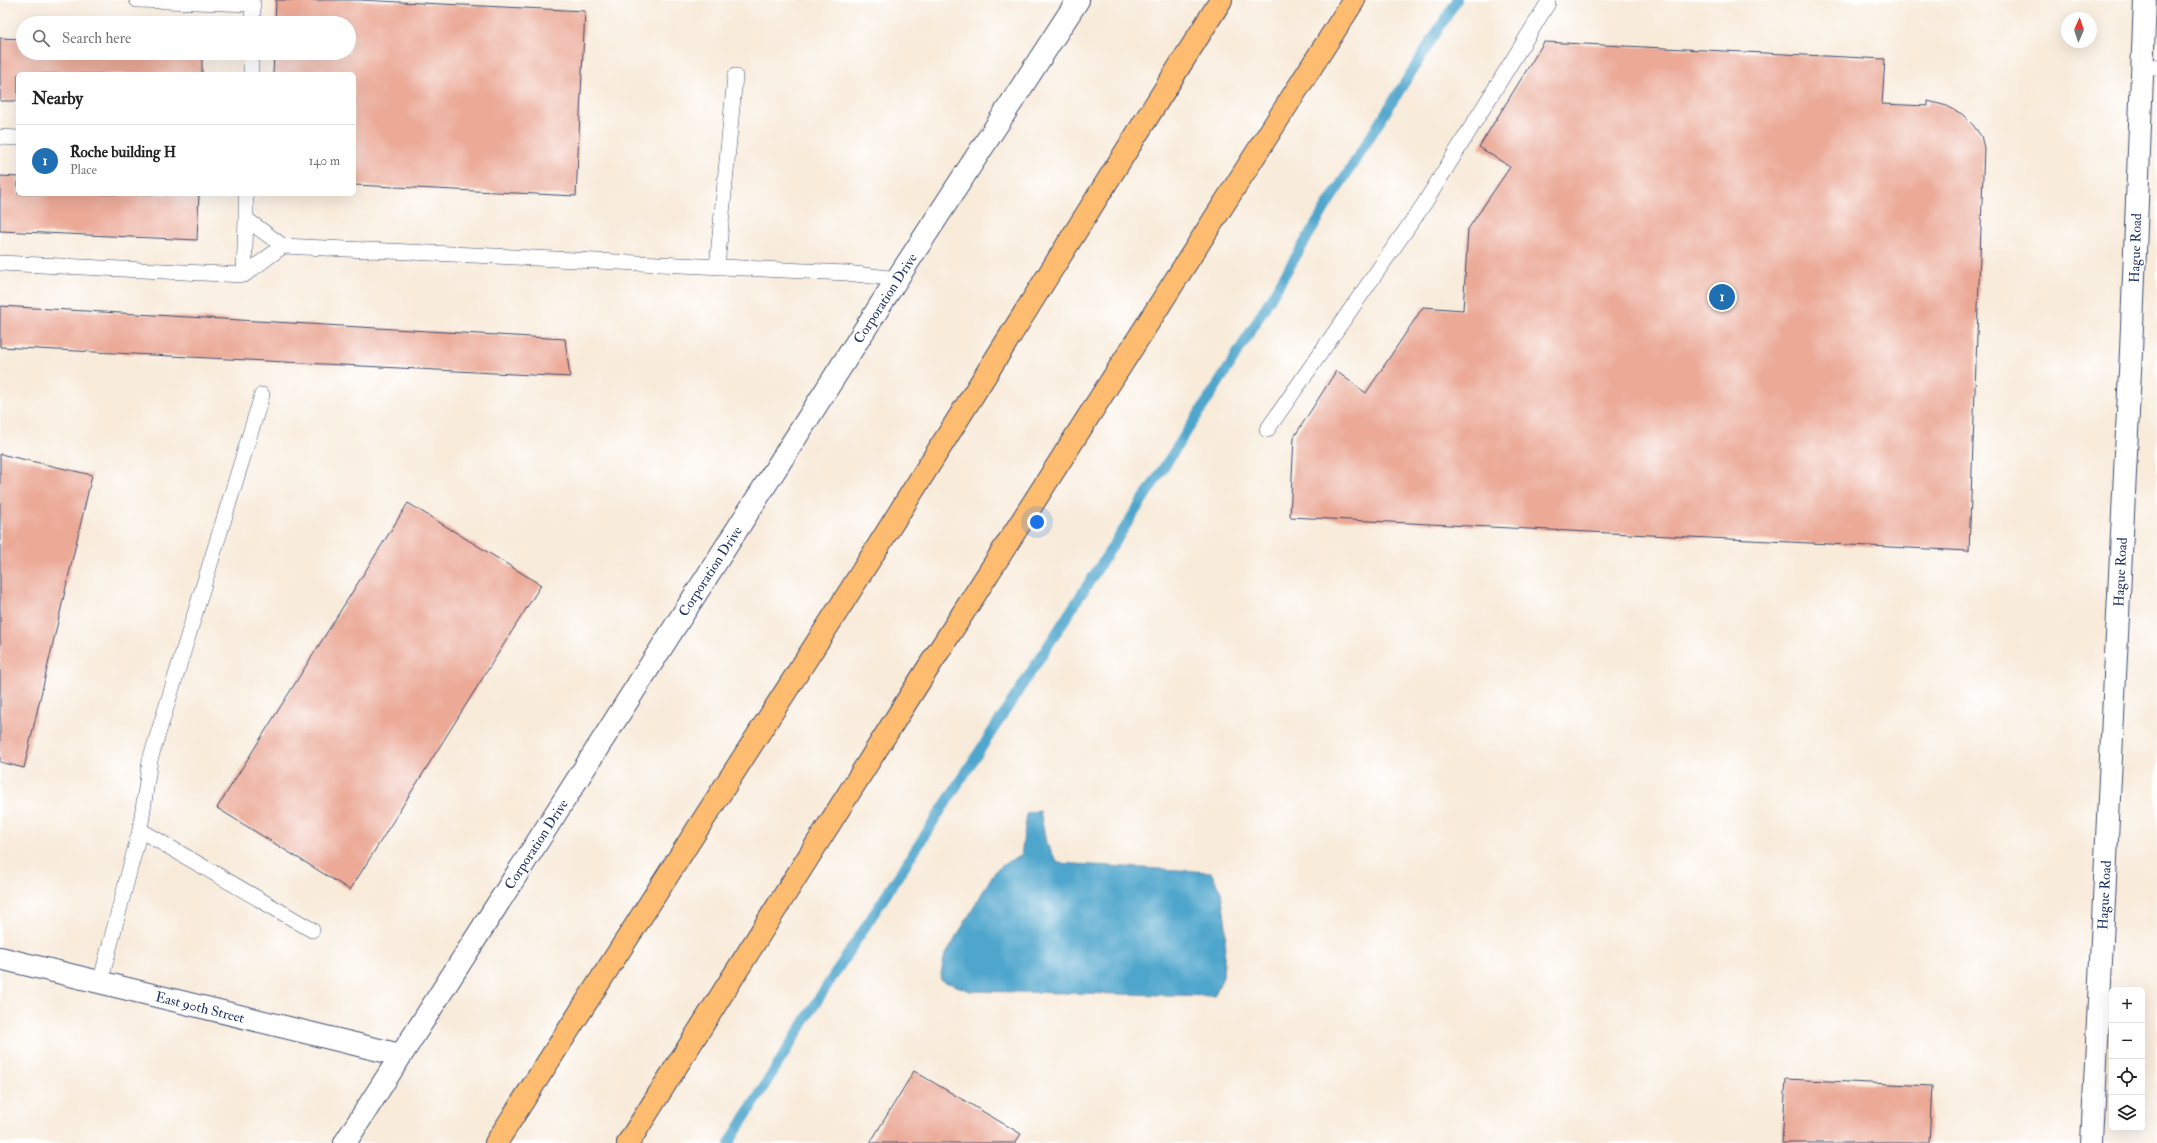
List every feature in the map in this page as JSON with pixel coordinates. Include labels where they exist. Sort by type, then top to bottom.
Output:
[{"type":"highway","points":[[496,1143],[843,602],[1221,0]]},
{"type":"highway","points":[[628,1143],[916,687],[1354,0]]},
{"type":"street","name":"Corporation Drive","points":[[345,1143],[897,279],[1078,0]]},
{"type":"street","name":"Hague Road","points":[[2092,1143],[2131,351],[2149,66],[2145,0]]},
{"type":"street","name":"East 90th Street","points":[[0,958],[400,1055]]},
{"type":"lane","points":[[138,0],[253,4],[252,16]]},
{"type":"lane","points":[[1267,430],[1424,204],[1548,3]]},
{"type":"lane","points":[[251,60],[251,72]]},
{"type":"lane","points":[[717,267],[735,76]]},
{"type":"lane","points":[[0,137],[16,138]]},
{"type":"lane","points":[[244,274],[246,196]]},
{"type":"lane","points":[[246,219],[283,246],[847,273],[897,279]]},
{"type":"lane","points":[[0,263],[244,274],[283,246]]},
{"type":"lane","points":[[100,983],[140,830],[150,760],[262,395]]},
{"type":"lane","points":[[140,830],[312,930]]},
{"type":"water","points":[[1040,811],[1046,843],[1058,863],[1211,872],[1221,892],[1226,926],[1223,977],[1214,996],[970,991],[940,980],[944,958],[995,871],[1009,861],[1021,856],[1027,813]]},
{"type":"building","points":[[276,0],[359,0],[585,11],[576,196],[356,185],[356,72],[273,72],[274,60],[356,60],[356,16],[275,16]]},
{"type":"building","points":[[0,38],[16,39],[16,60],[202,60],[202,72],[16,72],[16,101],[0,101]]},
{"type":"building","points":[[1544,42],[1885,59],[1882,104],[1928,106],[1928,101],[1947,106],[1962,114],[1973,125],[1981,136],[1984,148],[1969,551],[1290,517],[1294,437],[1336,371],[1366,393],[1423,307],[1463,310],[1468,229],[1510,167],[1479,147]]},
{"type":"building","points":[[0,176],[16,177],[16,196],[199,196],[197,240],[0,231]]},
{"type":"building","points":[[0,306],[565,339],[570,377],[0,347]]},
{"type":"building","points":[[0,454],[92,475],[24,768],[0,762]]},
{"type":"building","points":[[408,503],[541,585],[350,890],[217,808]]},
{"type":"building","points":[[914,1071],[1021,1134],[1015,1143],[870,1143]]},
{"type":"building","points":[[1786,1079],[1932,1086],[1929,1143],[1782,1143]]},
{"type":"waterway","points":[[729,1143],[819,998],[1227,370],[1329,202],[1457,0]]},
{"type":"place","name":"Roche building H","points":[[1722,297]]}]
